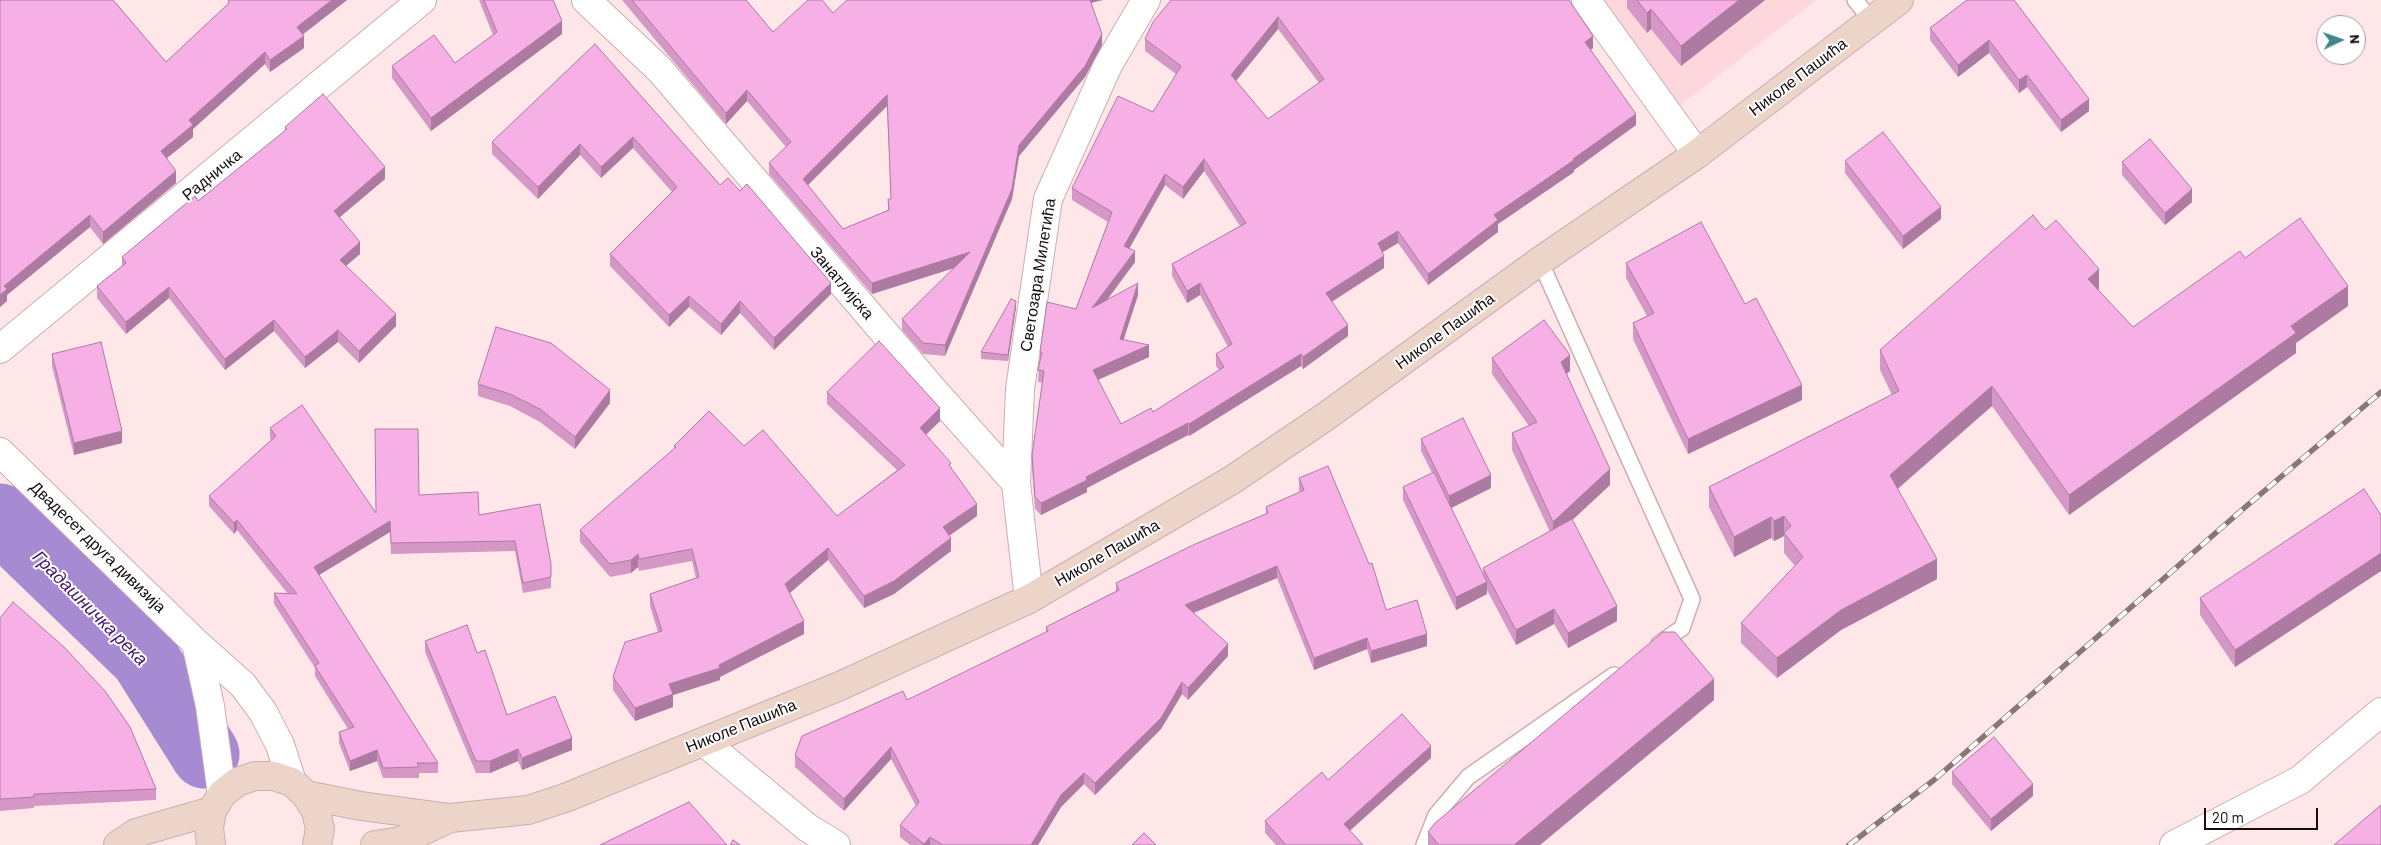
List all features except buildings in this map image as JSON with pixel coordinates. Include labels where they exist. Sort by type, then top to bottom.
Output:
[{"type":"main road","name":"Николе Пашића","points":[[217,803],[236,782],[255,776],[274,776],[299,789],[361,806],[450,818],[528,810],[565,798],[840,686],[1029,599],[1232,480],[1394,368],[1540,261],[1696,154],[1899,0]]},
{"type":"main road","points":[[299,789],[316,811],[320,829],[317,845]]},
{"type":"main road","points":[[118,845],[136,833],[217,803]]},
{"type":"main road","points":[[211,845],[208,828],[217,803]]},
{"type":"main road","name":"Николе Пашића","points":[[375,845],[401,841],[450,818]]},
{"type":"street","name":"Радничка","points":[[0,349],[422,0]]},
{"type":"street","name":"Занатлијска","points":[[586,0],[660,70],[935,392],[1016,483]]},
{"type":"street","name":"Светозара Милетића","points":[[1016,483],[1020,389],[1048,199],[1108,65],[1146,0]]},
{"type":"street","points":[[1586,0],[1696,154]]},
{"type":"street","name":"Двадесет друга дивизија","points":[[0,452],[196,643],[243,685],[263,712],[299,789]]},
{"type":"street","points":[[1016,483],[1029,599]]},
{"type":"street","points":[[196,643],[210,706],[217,803]]},
{"type":"street","points":[[2174,845],[2300,780],[2381,712]]},
{"type":"street","points":[[704,742],[808,828],[836,845]]},
{"type":"lane","points":[[1855,0],[1872,21]]},
{"type":"lane","points":[[1540,261],[1692,599],[1682,628],[1650,650]]},
{"type":"lane","points":[[1424,845],[1436,815],[1468,777],[1626,666]]},
{"type":"shaded area","points":[[1593,0],[1816,0],[1673,111]]},
{"type":"waterway","name":"Градашничка река","points":[[0,518],[144,657],[205,754]]},
{"type":"railway","points":[[1849,845],[1934,780],[2243,509],[2381,392]]}]
